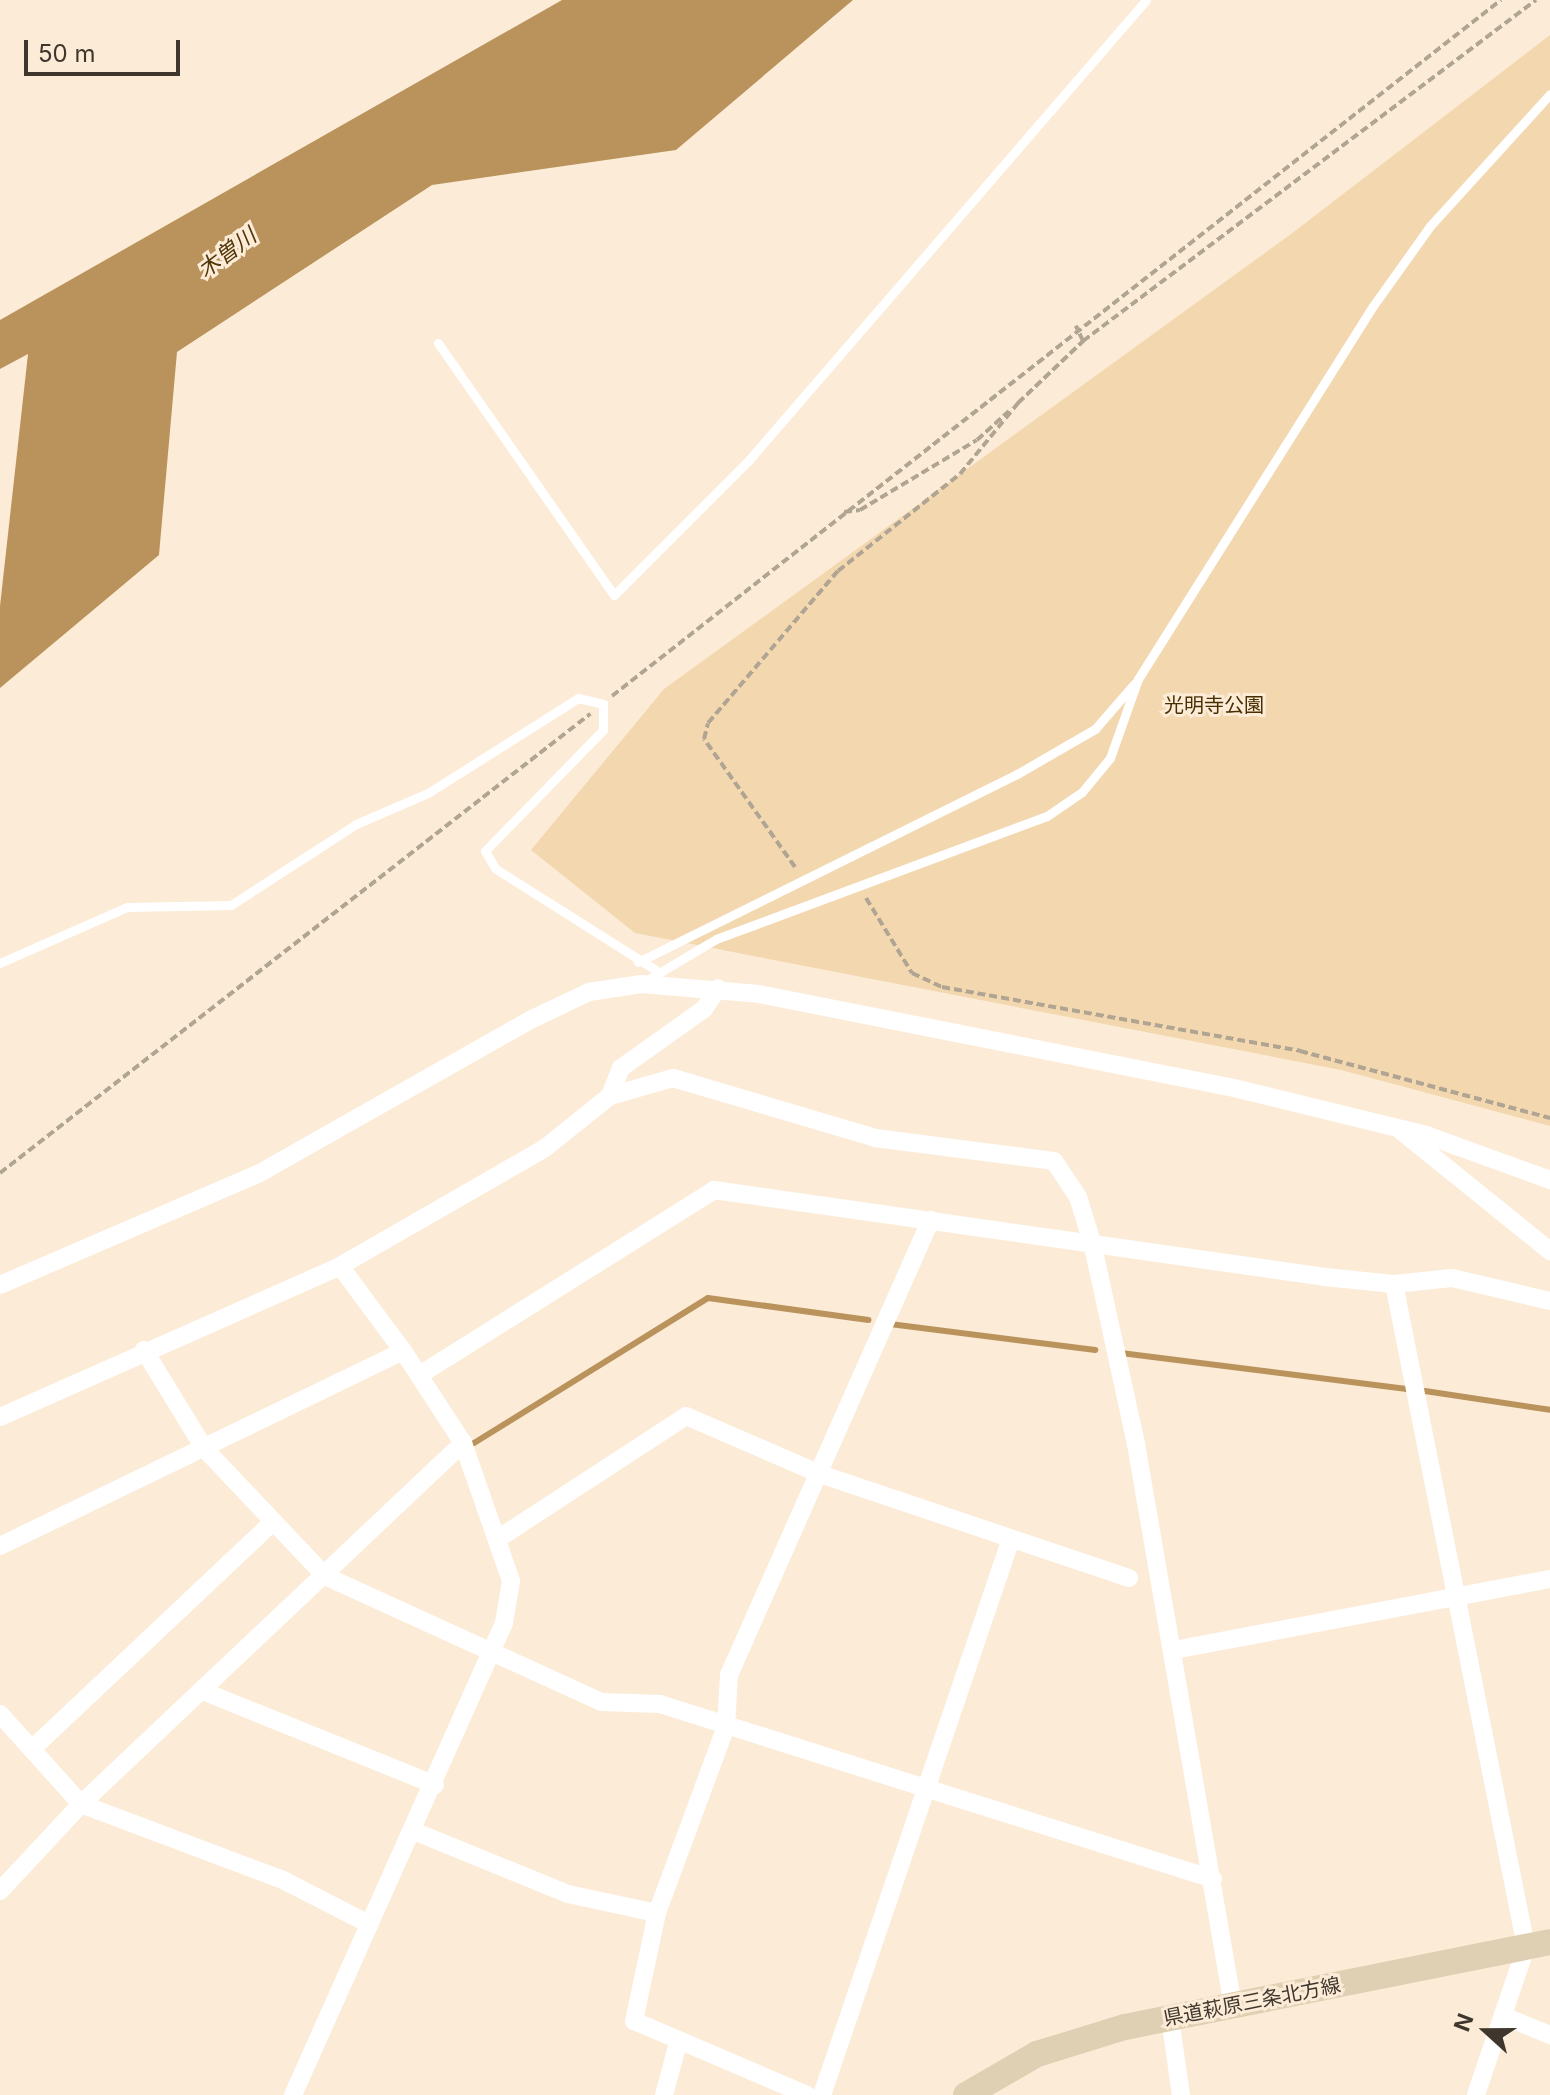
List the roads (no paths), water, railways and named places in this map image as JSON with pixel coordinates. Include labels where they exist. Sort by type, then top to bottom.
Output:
[{"type":"main road","name":"県道萩原三条北方線","points":[[966,2095],[1068,2042],[1170,2018],[1538,1944]]},
{"type":"street","points":[[0,1285],[258,1174],[528,1021],[589,992],[641,984],[718,988],[1238,1089],[1397,1128],[1550,1180]]},
{"type":"street","points":[[610,1096],[621,1068],[704,1009],[718,988]]},
{"type":"street","points":[[0,1417],[144,1350],[340,1266],[545,1148],[610,1096],[673,1078],[875,1138],[1054,1161],[1078,1197],[1092,1242],[1174,1650],[1233,2006]]},
{"type":"street","points":[[1397,1128],[1550,1251]]},
{"type":"street","points":[[421,1374],[714,1190],[1394,1284],[1452,1278],[1550,1301]]},
{"type":"street","points":[[807,2095],[678,2043],[634,2021],[657,1913],[726,1726],[729,1675],[931,1220]]},
{"type":"street","points":[[293,2095],[369,1924],[416,1832],[493,1652],[511,1581],[499,1538],[463,1443],[421,1374],[340,1266]]},
{"type":"street","points":[[1394,1284],[1455,1596],[1538,1944],[1476,2095]]},
{"type":"street","points":[[144,1350],[204,1448],[271,1524],[325,1576],[602,1702],[660,1704],[1213,1879]]},
{"type":"street","points":[[0,1546],[403,1351]]},
{"type":"street","points":[[499,1538],[686,1416],[820,1474],[1129,1578]]},
{"type":"street","points":[[0,1891],[81,1804],[205,1692],[463,1443]]},
{"type":"street","points":[[32,1749],[271,1524]]},
{"type":"street","points":[[822,2095],[932,1788],[1011,1539]]},
{"type":"street","points":[[1174,1650],[1550,1579]]},
{"type":"street","points":[[205,1692],[435,1785]]},
{"type":"street","points":[[0,1714],[81,1804],[283,1880],[369,1924]]},
{"type":"street","points":[[416,1832],[568,1894],[657,1913]]},
{"type":"street","points":[[1506,2017],[1550,2035]]},
{"type":"street","points":[[1170,2018],[1181,2095]]},
{"type":"street","points":[[664,2095],[678,2043]]},
{"type":"lane","points":[[438,343],[614,595],[738,472],[1146,0]]},
{"type":"lane","points":[[638,962],[1017,774],[1095,729],[1138,679],[1413,249],[1550,94]]},
{"type":"lane","points":[[641,984],[656,970],[716,939],[1047,816],[1082,792],[1110,758],[1138,679]]},
{"type":"lane","points":[[0,963],[127,907],[231,905],[356,824],[428,793],[554,707],[578,698],[603,704],[603,730],[485,851],[496,869],[638,962],[656,970]]},
{"type":"water","name":"木曽川","points":[[562,0],[853,0],[676,150],[432,185],[177,352],[159,555],[0,688],[0,606],[28,354],[0,369],[0,320]]},
{"type":"waterway","points":[[474,1443],[708,1298],[869,1320]]},
{"type":"waterway","points":[[890,1324],[1095,1350]]},
{"type":"waterway","points":[[1121,1353],[1407,1389]]},
{"type":"waterway","points":[[1425,1391],[1550,1410]]},
{"type":"park label","name":"光明寺公園","points":[[1214,705]]}]
